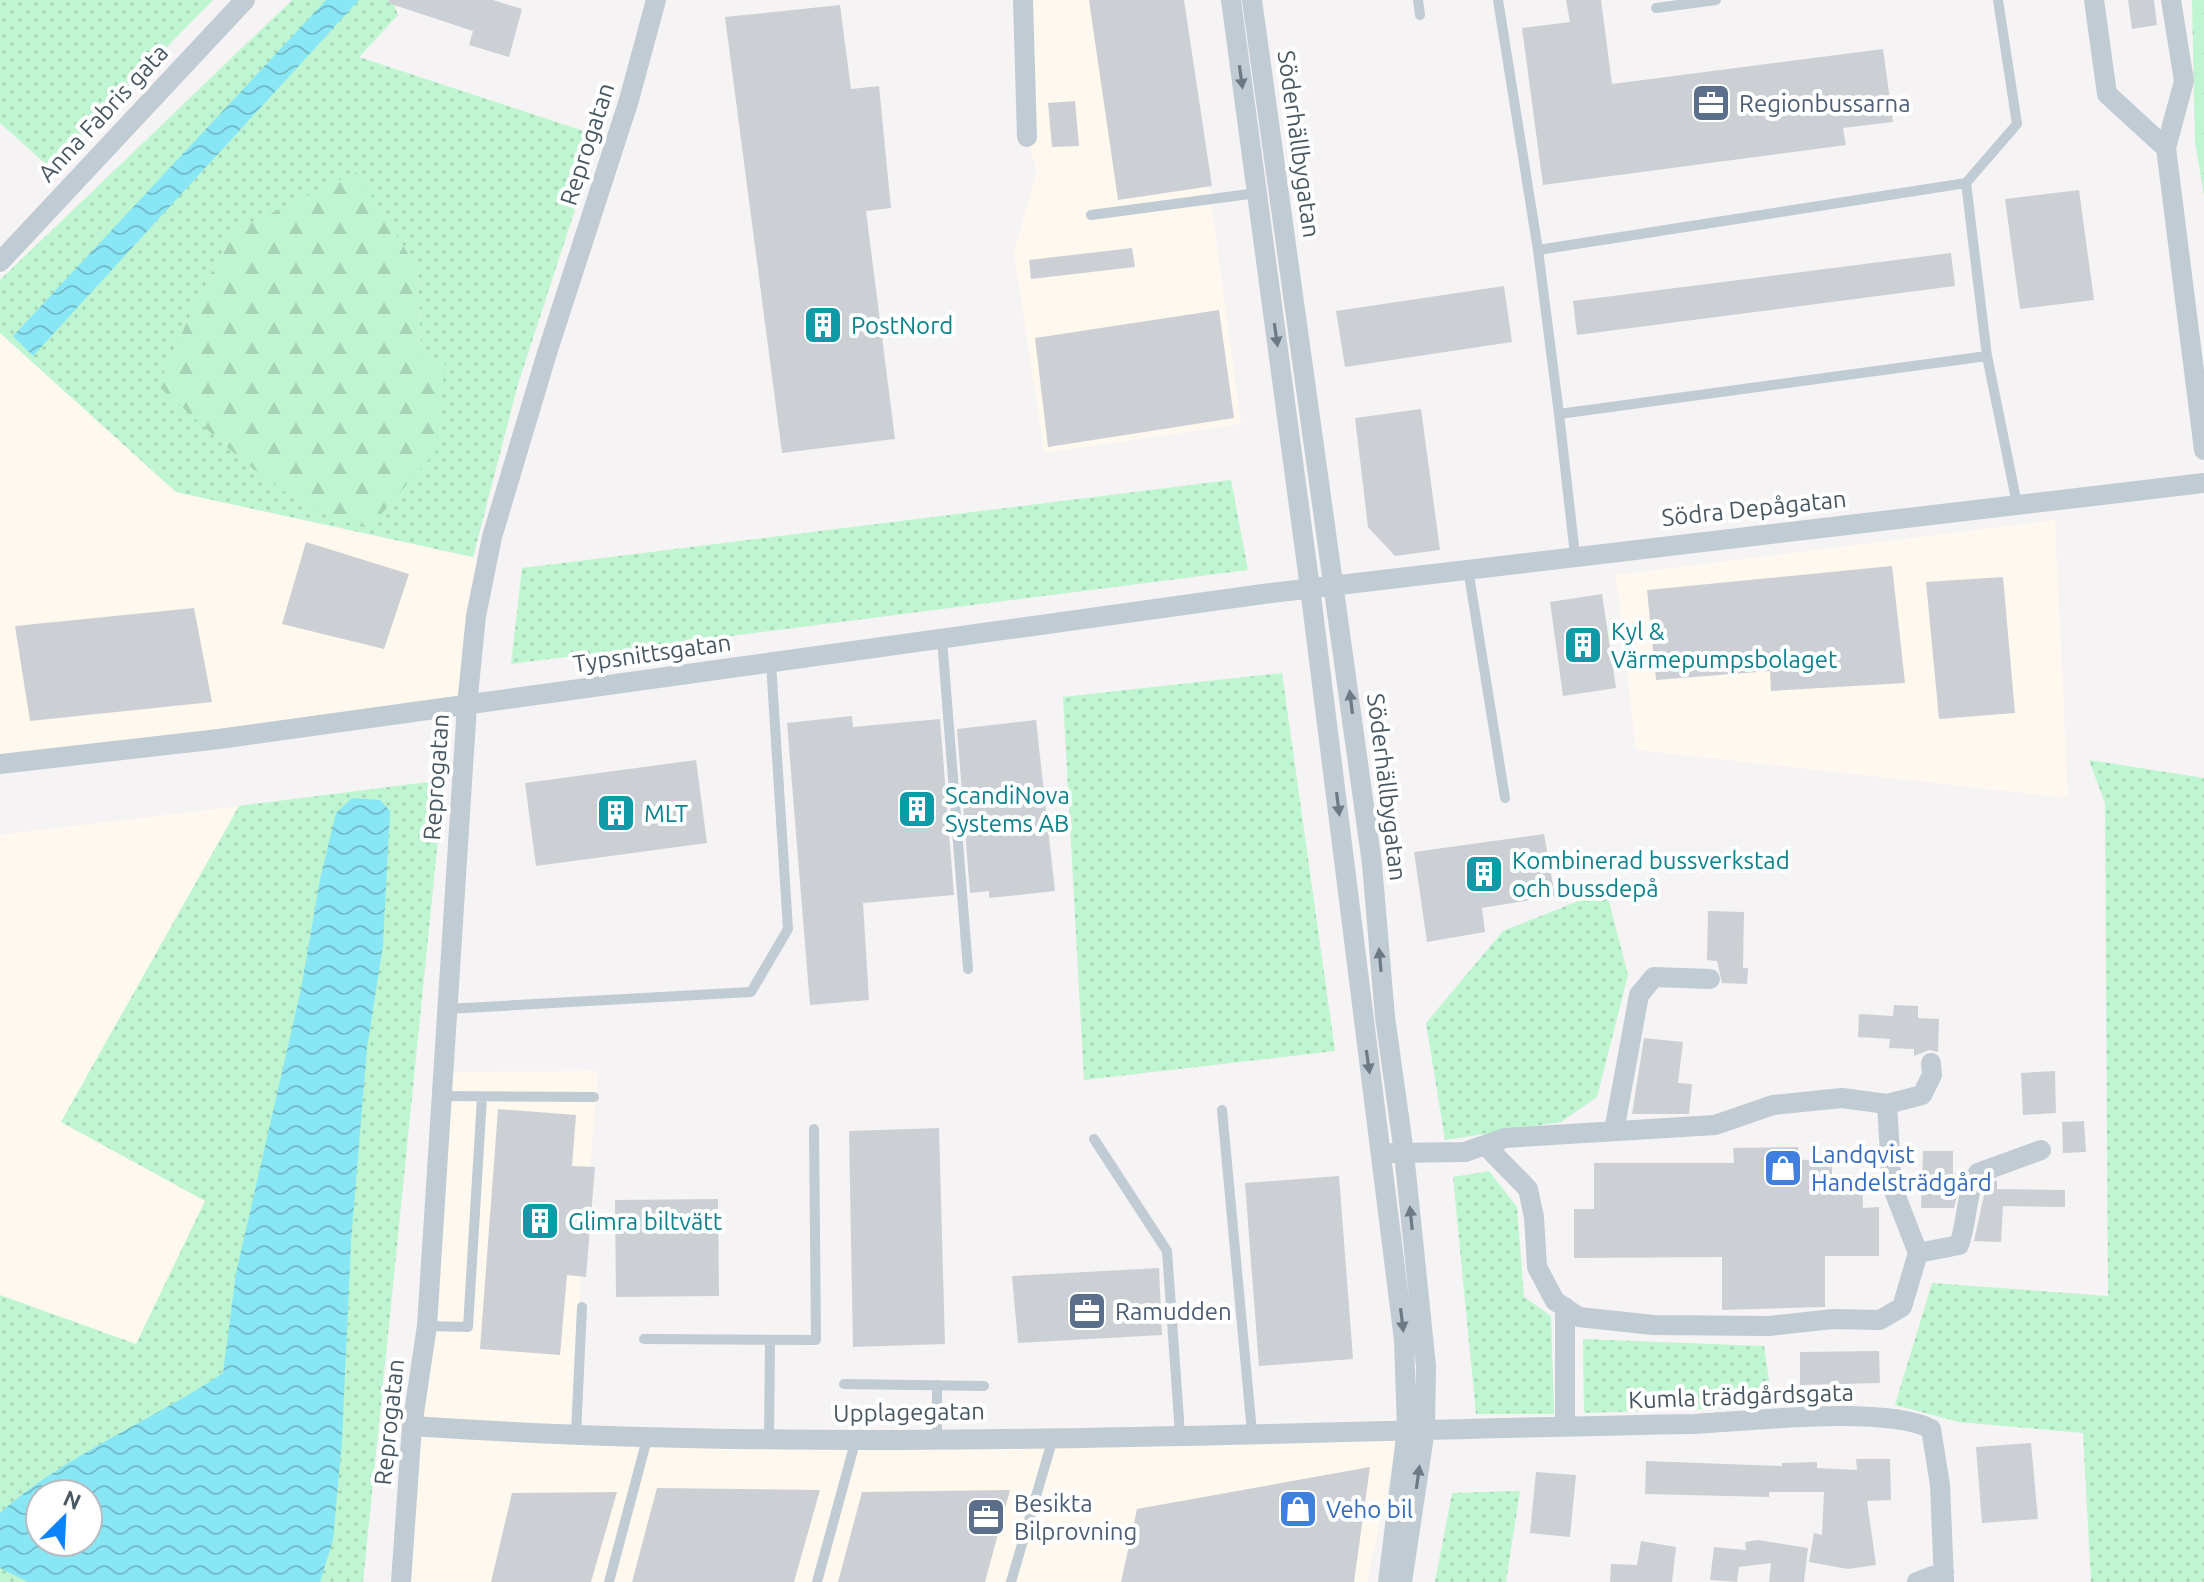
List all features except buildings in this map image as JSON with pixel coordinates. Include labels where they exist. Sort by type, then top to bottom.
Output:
[{"type":"street","name":"Anna Fabris gata","points":[[0,262],[245,0]]},
{"type":"street","name":"Reprogatan","points":[[401,1582],[412,1426],[427,1326],[467,705],[476,616],[492,537],[547,353],[629,100],[656,0]]},
{"type":"street","points":[[1023,0],[1027,137]]},
{"type":"street","name":"Söderhällbygatan","points":[[1231,0],[1310,588],[1416,1429],[1402,1582]]},
{"type":"street","name":"Söderhällbygatan","points":[[1252,0],[1372,864],[1385,1017],[1404,1153],[1426,1366],[1388,1582]]},
{"type":"street","points":[[2094,0],[2107,94],[2166,148]]},
{"type":"street","points":[[2171,0],[2184,81],[2166,148],[2204,450]]},
{"type":"street","name":"Södra Depågatan","points":[[1310,588],[2204,483]]},
{"type":"street","name":"Typsnittsgatan","points":[[0,764],[219,739],[1310,588]]},
{"type":"street","points":[[1614,1131],[1639,995],[1654,977],[1710,979]]},
{"type":"street","points":[[1382,1152],[1465,1152],[1505,1138],[1715,1125],[1773,1105],[1828,1099],[1887,1104],[1922,1095],[1932,1075],[1931,1063]]},
{"type":"street","points":[[1485,1145],[1528,1189],[1534,1217],[1537,1267],[1555,1301],[1579,1317],[1653,1325],[1769,1326],[1833,1319],[1880,1320],[1902,1307],[1918,1253],[1892,1186],[1887,1104]]},
{"type":"street","points":[[1918,1253],[1959,1245],[1968,1221],[1969,1188],[1978,1173],[2041,1150]]},
{"type":"street","points":[[1565,1307],[1565,1426]]},
{"type":"street","name":"Kumla trädgårdsgata","points":[[1416,1429],[1816,1417],[1913,1419],[1931,1429],[1940,1485],[1944,1577],[1917,1582]]},
{"type":"street","name":"Upplagegatan","points":[[412,1426],[576,1437],[769,1441],[1416,1429]]},
{"type":"lane","points":[[1418,0],[1420,15]]},
{"type":"lane","points":[[1498,0],[1538,250],[1575,555]]},
{"type":"lane","points":[[1656,8],[1716,0]]},
{"type":"lane","points":[[1538,250],[1966,183],[2017,124],[1998,0]]},
{"type":"lane","points":[[1966,183],[1987,356],[2017,504]]},
{"type":"lane","points":[[1091,215],[1257,193]]},
{"type":"lane","points":[[1559,414],[1987,356]]},
{"type":"lane","points":[[1468,569],[1505,798]]},
{"type":"lane","points":[[942,639],[968,969]]},
{"type":"lane","points":[[447,1009],[751,992],[788,929],[771,663]]},
{"type":"lane","points":[[442,1096],[594,1097]]},
{"type":"lane","points":[[427,1326],[468,1327],[482,1097]]},
{"type":"lane","points":[[1222,1110],[1252,1432]]},
{"type":"lane","points":[[644,1339],[816,1340],[814,1129]]},
{"type":"lane","points":[[1094,1139],[1167,1251],[1180,1434]]},
{"type":"lane","points":[[576,1437],[582,1307]]},
{"type":"lane","points":[[769,1441],[770,1340]]},
{"type":"lane","points":[[844,1384],[984,1386]]},
{"type":"lane","points":[[937,1385],[937,1438]]},
{"type":"lane","points":[[1011,1582],[1053,1436]]},
{"type":"lane","points":[[609,1582],[647,1439]]},
{"type":"lane","points":[[817,1582],[856,1439]]},
{"type":"shaded area","points":[[1021,0],[1184,0],[1241,424],[1044,453],[1014,252],[1037,171],[1027,137]]},
{"type":"shaded area","points":[[0,333],[176,492],[487,561],[467,705],[0,764]]},
{"type":"shaded area","points":[[2055,520],[2068,798],[1636,750],[1616,575]]},
{"type":"shaded area","points":[[239,806],[61,1122],[205,1201],[136,1345],[0,1295],[0,835]]},
{"type":"shaded area","points":[[598,1071],[569,1427],[1064,1436],[1402,1419],[1367,1582],[401,1582],[445,1072]]},
{"type":"green space","points":[[0,0],[213,0],[49,167],[0,123]]},
{"type":"green space","points":[[292,0],[392,0],[398,15],[359,57],[599,136],[518,384],[473,557],[176,492],[0,333],[0,280]],"holes":[[[356,173],[418,269],[421,353],[158,386],[194,306],[233,232]]]},
{"type":"green space","points":[[2192,0],[2204,0],[2204,196],[2195,141]]},
{"type":"green space","points":[[356,172],[418,269],[421,353],[445,363],[436,451],[369,528],[310,507],[282,490],[158,386],[194,306],[233,232]]},
{"type":"green space","points":[[1231,480],[1248,570],[511,664],[522,568]]},
{"type":"green space","points":[[1282,673],[1335,1051],[1084,1080],[1063,697]]},
{"type":"green space","points":[[2089,760],[2204,778],[2204,1582],[2091,1582],[2083,1433],[1959,1422],[1895,1405],[1932,1283],[2108,1296],[2105,803]]},
{"type":"green space","points":[[444,780],[363,1582],[0,1582],[0,1295],[136,1344],[205,1201],[61,1122],[239,806]]},
{"type":"green space","points":[[1606,890],[1628,975],[1597,1097],[1561,1122],[1445,1140],[1426,1023],[1503,931]]},
{"type":"green space","points":[[1489,1171],[1517,1207],[1524,1297],[1551,1316],[1554,1414],[1476,1414],[1453,1177]]},
{"type":"green space","points":[[1583,1339],[1764,1346],[1773,1407],[1584,1413]]},
{"type":"green space","points":[[1520,1491],[1506,1582],[1435,1582],[1452,1493]]},
{"type":"water","points":[[326,0],[359,0],[33,356],[13,336]]},
{"type":"water","points":[[352,798],[380,800],[390,811],[383,945],[367,1048],[351,1242],[342,1440],[333,1540],[320,1582],[28,1582],[0,1568],[0,1513],[24,1494],[24,1558],[104,1558],[104,1478],[45,1478],[223,1373],[236,1273],[301,989],[320,879],[336,813]]},
{"type":"place","name":"Regionbussarna","points":[[1711,103]]},
{"type":"place","name":"PostNord","points":[[823,325]]},
{"type":"place","name":"Kyl & Värmepumpsbolaget","points":[[1583,645]]},
{"type":"place","name":"ScandiNova Systems AB","points":[[917,809]]},
{"type":"place","name":"MLT","points":[[616,813]]},
{"type":"place","name":"Kombinerad bussverkstad och bussdepå","points":[[1484,874]]},
{"type":"place","name":"Landqvist Handelsträdgård","points":[[1783,1168]]},
{"type":"place","name":"Glimra biltvätt","points":[[540,1221]]},
{"type":"place","name":"Ramudden","points":[[1087,1311]]},
{"type":"place","name":"Veho bil","points":[[1298,1509]]},
{"type":"place","name":"Besikta Bilprovning","points":[[986,1517]]}]
